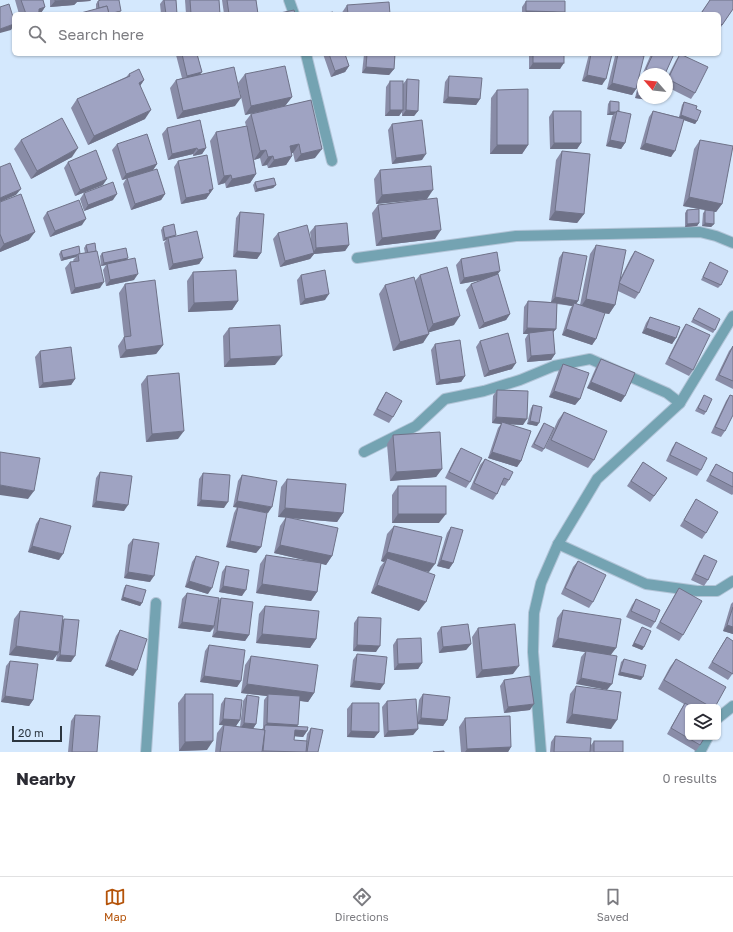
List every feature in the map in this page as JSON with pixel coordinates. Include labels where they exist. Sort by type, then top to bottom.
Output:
[{"type":"street","points":[[289,0],[293,12]]},
{"type":"street","points":[[306,56],[332,161]]},
{"type":"street","points":[[357,258],[516,236],[700,232],[716,236],[733,243]]},
{"type":"street","points":[[541,752],[533,652],[534,613],[541,583],[558,544],[597,479],[680,403],[733,316]]},
{"type":"street","points":[[364,452],[416,426],[445,399],[484,391],[520,380],[554,366],[590,359],[667,393],[680,403]]},
{"type":"street","points":[[558,544],[646,584],[716,591],[733,581]]},
{"type":"street","points":[[146,752],[156,603]]},
{"type":"street","points":[[721,716],[733,706]]},
{"type":"street","points":[[700,752],[706,740]]},
{"type":"building","points":[[21,0],[43,0],[45,7],[39,9],[39,12],[25,12]]},
{"type":"building","points":[[119,0],[121,11],[108,12],[107,6],[99,8],[98,1]]},
{"type":"building","points":[[164,0],[176,0],[177,12],[166,12]]},
{"type":"building","points":[[190,0],[219,0],[220,12],[191,12]]},
{"type":"building","points":[[227,0],[256,0],[258,12],[229,12]]},
{"type":"building","points":[[710,0],[733,0],[733,9],[722,25],[721,12],[702,12]]},
{"type":"building","points":[[526,1],[565,1],[565,12],[526,11]]},
{"type":"building","points":[[389,2],[390,12],[348,12],[347,5]]},
{"type":"building","points":[[9,4],[12,14],[12,25],[0,29],[0,7]]},
{"type":"building","points":[[107,6],[108,12],[84,12]]},
{"type":"building","points":[[182,56],[198,56],[202,72],[187,76]]},
{"type":"building","points":[[330,56],[346,56],[349,66],[335,71]]},
{"type":"building","points":[[367,56],[395,56],[394,69],[366,67]]},
{"type":"building","points":[[533,56],[564,56],[564,63],[533,63]]},
{"type":"building","points":[[591,56],[612,56],[606,79],[587,75]]},
{"type":"building","points":[[618,56],[644,56],[641,68],[637,68],[636,89],[612,83]]},
{"type":"building","points":[[652,56],[673,56],[668,68],[646,68]]},
{"type":"building","points":[[679,56],[684,56],[708,67],[695,93],[673,82],[673,69]]},
{"type":"building","points":[[285,66],[292,97],[251,106],[245,74]]},
{"type":"building","points":[[234,67],[241,98],[183,111],[176,80]]},
{"type":"building","points":[[139,69],[144,80],[139,83],[151,110],[94,136],[77,99],[130,76],[129,74]]},
{"type":"building","points":[[449,76],[482,78],[480,99],[448,97]]},
{"type":"building","points":[[407,79],[419,80],[418,111],[406,110]]},
{"type":"building","points":[[390,81],[403,81],[403,110],[390,110]]},
{"type":"building","points":[[528,89],[528,145],[497,145],[497,90]]},
{"type":"building","points":[[311,100],[322,149],[301,154],[299,144],[290,146],[292,156],[274,160],[273,156],[268,157],[266,150],[260,151],[251,114]]},
{"type":"building","points":[[610,101],[619,102],[619,111],[610,112]]},
{"type":"building","points":[[684,102],[697,106],[696,109],[701,111],[697,121],[681,115]]},
{"type":"building","points":[[553,111],[581,111],[581,143],[554,143]]},
{"type":"building","points":[[617,111],[631,114],[625,143],[610,140]]},
{"type":"building","points":[[653,111],[684,119],[675,151],[645,143]]},
{"type":"building","points":[[62,118],[78,148],[37,171],[21,140]]},
{"type":"building","points":[[200,120],[206,148],[198,150],[197,148],[172,154],[167,128]]},
{"type":"building","points":[[422,120],[426,154],[396,158],[392,124]]},
{"type":"building","points":[[247,126],[256,174],[232,179],[231,175],[224,176],[216,132]]},
{"type":"building","points":[[147,134],[157,164],[126,174],[117,144]]},
{"type":"building","points":[[700,140],[733,146],[722,204],[689,197]]},
{"type":"building","points":[[96,150],[107,179],[80,190],[68,162]]},
{"type":"building","points":[[562,151],[590,154],[584,214],[555,211]]},
{"type":"building","points":[[207,155],[213,189],[209,190],[210,193],[186,198],[178,161]]},
{"type":"building","points":[[10,163],[21,189],[0,198],[0,167]]},
{"type":"building","points":[[431,166],[433,190],[382,195],[380,170]]},
{"type":"building","points":[[157,169],[165,194],[135,204],[127,178]]},
{"type":"building","points":[[274,178],[276,185],[257,189],[255,182]]},
{"type":"building","points":[[113,182],[117,194],[88,205],[84,193]]},
{"type":"building","points":[[21,194],[35,232],[4,244],[0,234],[0,202]]},
{"type":"building","points":[[437,198],[441,230],[382,238],[378,205]]},
{"type":"building","points":[[79,200],[86,219],[55,231],[47,212]]},
{"type":"building","points":[[699,209],[699,223],[687,224],[687,210]]},
{"type":"building","points":[[705,210],[714,211],[714,224],[705,223]]},
{"type":"building","points":[[240,212],[264,214],[261,253],[237,251]]},
{"type":"building","points":[[347,223],[349,245],[316,248],[315,226]]},
{"type":"building","points":[[174,224],[176,235],[165,238],[163,227]]},
{"type":"building","points":[[307,225],[314,253],[285,261],[278,233]]},
{"type":"building","points":[[197,231],[203,258],[173,264],[168,238]]},
{"type":"building","points":[[95,243],[96,251],[88,253],[86,245]]},
{"type":"building","points":[[596,245],[626,250],[615,305],[586,299]]},
{"type":"building","points":[[79,246],[80,254],[63,258],[61,251]]},
{"type":"building","points":[[126,248],[128,258],[104,263],[102,253]]},
{"type":"building","points":[[97,251],[104,282],[75,288],[70,262],[79,261],[78,254]]},
{"type":"building","points":[[635,251],[654,260],[639,293],[619,283]]},
{"type":"building","points":[[497,252],[500,271],[464,278],[461,259]]},
{"type":"building","points":[[563,252],[587,256],[578,301],[555,297]]},
{"type":"building","points":[[135,258],[138,274],[110,280],[107,264]]},
{"type":"building","points":[[710,262],[728,271],[721,285],[703,277]]},
{"type":"building","points":[[447,267],[460,316],[433,324],[420,275]]},
{"type":"building","points":[[236,270],[238,301],[194,303],[193,272]]},
{"type":"building","points":[[325,270],[329,294],[305,299],[301,275]]},
{"type":"building","points":[[498,274],[510,314],[484,323],[471,284]]},
{"type":"building","points":[[414,277],[429,334],[400,342],[385,285]]},
{"type":"building","points":[[155,280],[163,345],[126,350],[124,337],[131,336],[125,284]]},
{"type":"building","points":[[528,301],[557,303],[556,329],[527,328]]},
{"type":"building","points":[[574,303],[605,313],[596,339],[566,329]]},
{"type":"building","points":[[699,308],[720,319],[715,330],[693,319]]},
{"type":"building","points":[[650,317],[680,327],[676,338],[646,328]]},
{"type":"building","points":[[686,324],[710,335],[693,370],[669,358]]},
{"type":"building","points":[[280,325],[282,356],[230,359],[229,328]]},
{"type":"building","points":[[553,330],[555,354],[531,356],[529,333]]},
{"type":"building","points":[[508,333],[516,363],[489,371],[480,341]]},
{"type":"building","points":[[460,340],[465,376],[440,380],[435,344]]},
{"type":"building","points":[[733,346],[733,381],[719,375]]},
{"type":"building","points":[[71,347],[75,379],[43,383],[40,351]]},
{"type":"building","points":[[601,359],[635,373],[625,396],[591,382]]},
{"type":"building","points":[[563,364],[589,373],[580,399],[554,391]]},
{"type":"building","points":[[179,373],[184,431],[152,434],[147,376]]},
{"type":"building","points":[[497,390],[528,391],[527,419],[496,417]]},
{"type":"building","points":[[386,392],[402,401],[393,417],[377,409]]},
{"type":"building","points":[[704,395],[712,399],[706,412],[698,408]]},
{"type":"building","points":[[730,395],[733,396],[733,415],[725,431],[715,427]]},
{"type":"building","points":[[533,405],[542,407],[539,423],[530,421]]},
{"type":"building","points":[[564,412],[607,431],[594,460],[551,440]]},
{"type":"building","points":[[502,422],[531,431],[521,461],[492,452]]},
{"type":"building","points":[[544,423],[554,428],[544,449],[534,444]]},
{"type":"building","points":[[440,432],[442,469],[396,472],[393,435]]},
{"type":"building","points":[[676,442],[707,458],[701,470],[670,455]]},
{"type":"building","points":[[461,448],[482,458],[470,482],[449,472]]},
{"type":"building","points":[[0,452],[40,458],[34,491],[0,485]]},
{"type":"building","points":[[485,459],[513,472],[509,480],[504,478],[497,494],[474,483]]},
{"type":"building","points":[[643,462],[667,478],[654,496],[631,481]]},
{"type":"building","points":[[716,464],[733,473],[733,487],[710,475]]},
{"type":"building","points":[[100,472],[132,476],[128,505],[96,501]]},
{"type":"building","points":[[203,473],[230,475],[228,502],[201,500]]},
{"type":"building","points":[[242,475],[277,481],[272,507],[237,501]]},
{"type":"building","points":[[287,479],[346,484],[343,513],[285,508]]},
{"type":"building","points":[[398,486],[446,486],[446,514],[398,514]]},
{"type":"building","points":[[696,499],[718,512],[706,533],[684,520]]},
{"type":"building","points":[[238,507],[267,513],[261,547],[230,541]]},
{"type":"building","points":[[286,517],[338,528],[332,556],[280,545]]},
{"type":"building","points":[[40,518],[71,526],[63,554],[32,546]]},
{"type":"building","points":[[394,526],[442,537],[435,564],[387,552]]},
{"type":"building","points":[[451,527],[463,530],[453,563],[441,560]]},
{"type":"building","points":[[133,539],[159,543],[154,576],[128,572]]},
{"type":"building","points":[[266,555],[321,563],[317,592],[262,584]]},
{"type":"building","points":[[704,555],[717,561],[708,580],[695,574]]},
{"type":"building","points":[[196,556],[219,562],[212,588],[189,581]]},
{"type":"building","points":[[387,558],[435,575],[426,602],[377,585]]},
{"type":"building","points":[[578,561],[606,575],[593,602],[565,588]]},
{"type":"building","points":[[226,566],[249,570],[246,590],[223,586]]},
{"type":"building","points":[[126,585],[146,590],[142,603],[123,597]]},
{"type":"building","points":[[679,588],[702,601],[683,635],[660,622]]},
{"type":"building","points":[[187,593],[219,598],[214,626],[182,622]]},
{"type":"building","points":[[221,598],[253,602],[249,635],[217,631]]},
{"type":"building","points":[[636,599],[660,610],[655,622],[631,611]]},
{"type":"building","points":[[265,606],[319,611],[316,639],[262,634]]},
{"type":"building","points":[[733,607],[733,627],[727,625]]},
{"type":"building","points":[[563,610],[621,619],[616,648],[558,638]]},
{"type":"building","points":[[20,611],[63,616],[59,652],[16,646]]},
{"type":"building","points":[[358,617],[381,618],[380,646],[357,645]]},
{"type":"building","points":[[64,619],[79,620],[75,656],[60,655]]},
{"type":"building","points":[[468,624],[471,644],[443,647],[441,627]]},
{"type":"building","points":[[515,624],[519,666],[482,670],[478,628]]},
{"type":"building","points":[[642,627],[651,631],[644,647],[634,643]]},
{"type":"building","points":[[120,630],[147,639],[137,670],[110,660]]},
{"type":"building","points":[[727,637],[733,641],[733,674],[712,662]]},
{"type":"building","points":[[421,638],[422,663],[398,664],[397,639]]},
{"type":"building","points":[[209,645],[245,650],[241,681],[204,676]]},
{"type":"building","points":[[586,651],[617,656],[612,684],[581,678]]},
{"type":"building","points":[[357,654],[387,657],[384,684],[354,681]]},
{"type":"building","points":[[251,656],[318,665],[314,693],[247,684]]},
{"type":"building","points":[[624,659],[646,665],[643,677],[620,672]]},
{"type":"building","points":[[676,659],[726,687],[717,704],[706,704],[664,680]]},
{"type":"building","points":[[10,661],[38,664],[33,700],[5,696]]},
{"type":"building","points":[[530,676],[534,704],[508,707],[504,680]]},
{"type":"building","points":[[576,686],[621,692],[617,720],[572,714]]},
{"type":"building","points":[[185,694],[213,694],[213,741],[185,742]]},
{"type":"building","points":[[268,694],[300,696],[298,725],[267,723]]},
{"type":"building","points":[[423,694],[450,697],[447,720],[421,718]]},
{"type":"building","points":[[247,695],[259,697],[256,724],[244,723]]},
{"type":"building","points":[[225,698],[242,700],[240,720],[223,719]]},
{"type":"building","points":[[416,699],[418,729],[388,731],[387,701]]},
{"type":"building","points":[[352,703],[379,703],[379,732],[351,731]]},
{"type":"building","points":[[685,703],[686,704],[685,704],[685,736],[671,728]]},
{"type":"building","points":[[75,715],[100,716],[97,752],[72,752]]},
{"type":"building","points":[[510,716],[511,747],[467,749],[465,718]]},
{"type":"building","points":[[224,725],[265,730],[262,752],[220,752]]},
{"type":"building","points":[[265,725],[308,727],[307,731],[295,730],[294,740],[307,741],[306,752],[263,751]]},
{"type":"building","points":[[311,728],[323,730],[318,752],[307,752]]},
{"type":"building","points":[[555,736],[591,738],[590,752],[554,752]]},
{"type":"building","points":[[691,740],[703,740],[700,745]]},
{"type":"building","points":[[594,741],[623,741],[623,752],[594,752]]}]
